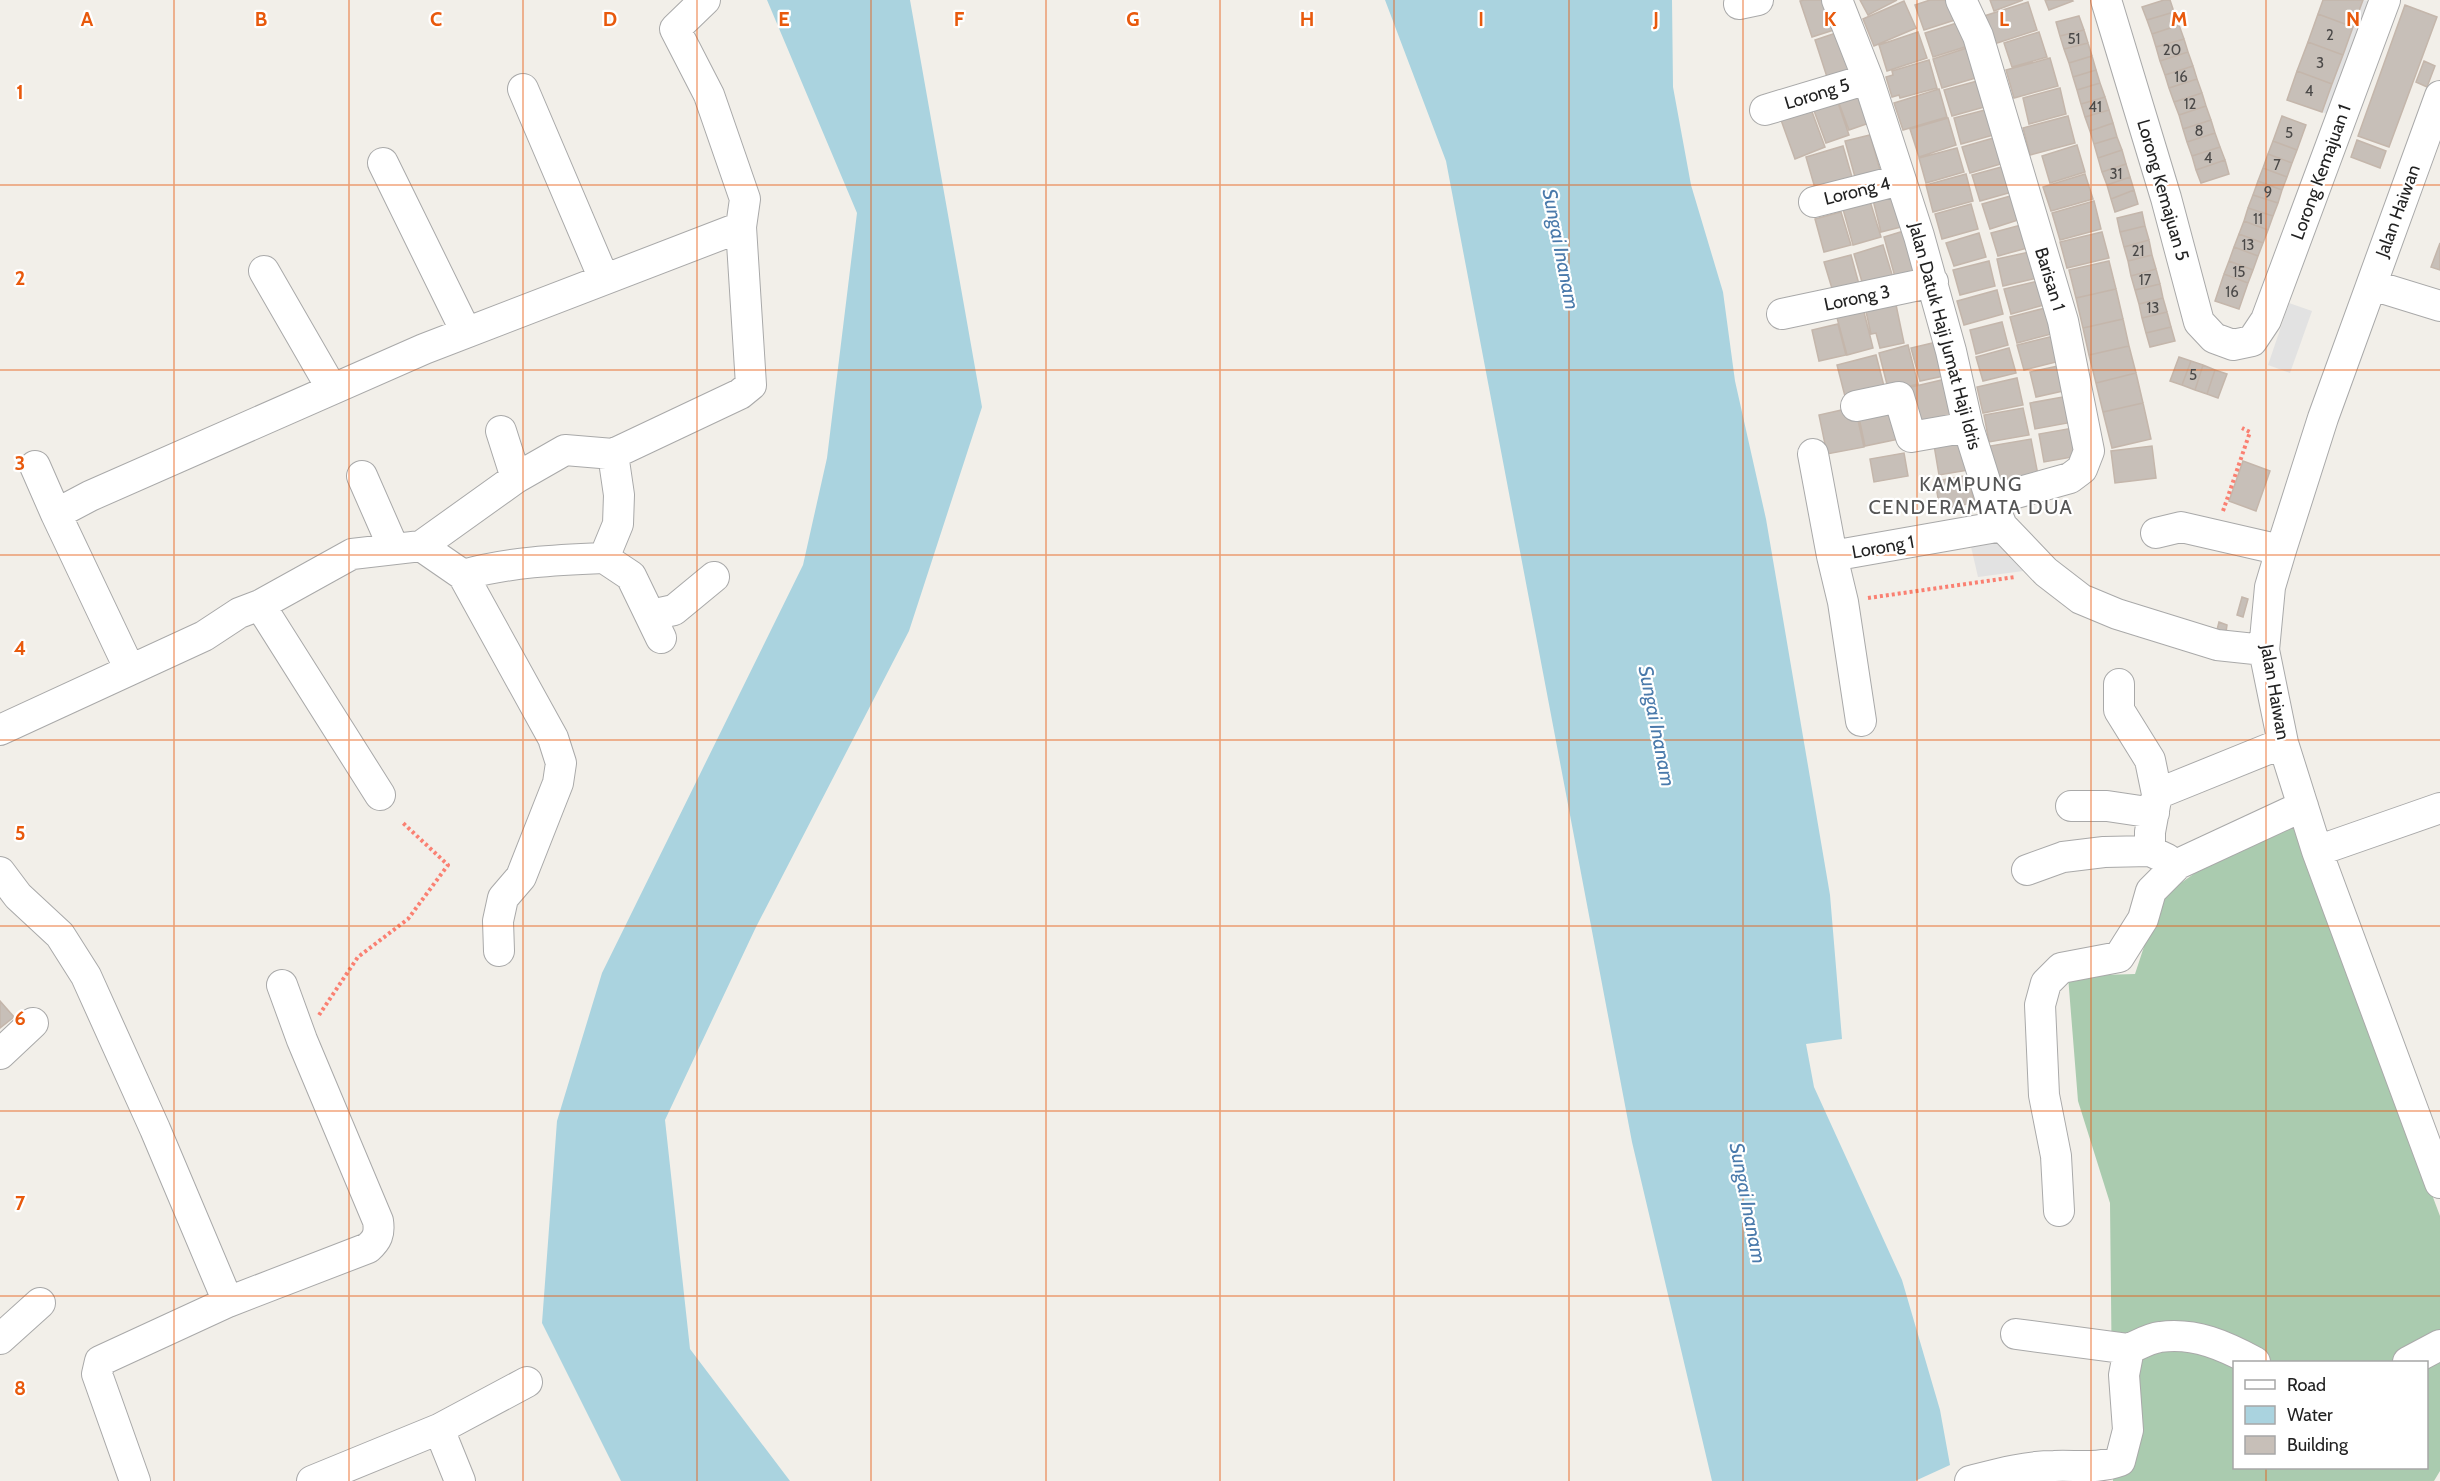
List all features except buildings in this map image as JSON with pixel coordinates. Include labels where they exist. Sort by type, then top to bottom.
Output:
[{"type":"street","points":[[0,730],[204,636],[239,613],[260,605],[352,554],[407,547],[565,450],[613,454],[740,394],[751,385],[741,227],[745,199],[709,95],[675,28],[705,0]]},
{"type":"street","name":"Jalan Datuk Haji Jumat Haji Idris","points":[[1837,0],[1868,79],[1933,282],[1968,427],[1996,513],[2046,572],[2081,599],[2117,614],[2217,645],[2264,650]]},
{"type":"street","name":"Barisan 1","points":[[1961,0],[1978,36],[2062,321],[2089,451],[2082,469],[2070,478],[1996,513]]},
{"type":"street","name":"Lorong Kemajuan 5","points":[[2106,0],[2166,198],[2199,322],[2214,338],[2233,345],[2252,341]]},
{"type":"street","name":"Lorong Kemajuan 1","points":[[2252,341],[2266,320],[2385,0]]},
{"type":"street","name":"Lorong 5","points":[[1765,110],[1868,79]]},
{"type":"street","points":[[523,89],[604,279]]},
{"type":"street","name":"Jalan Haiwan","points":[[2440,96],[2322,418],[2270,587],[2264,650],[2283,743],[2317,850],[2440,1183]]},
{"type":"street","points":[[383,164],[466,332]]},
{"type":"street","name":"Lorong 4","points":[[1814,202],[1900,180]]},
{"type":"street","points":[[56,514],[90,496],[466,332],[741,227]]},
{"type":"street","points":[[264,271],[332,389]]},
{"type":"street","name":"Lorong 3","points":[[1782,314],[1933,282]]},
{"type":"street","points":[[2372,285],[2440,306]]},
{"type":"street","points":[[1856,406],[1899,397],[1911,437],[1968,427]]},
{"type":"street","points":[[501,431],[516,478]]},
{"type":"street","points":[[604,558],[618,524],[619,495],[613,454]]},
{"type":"street","name":"Lorong 1","points":[[1814,454],[1832,556],[1996,513]]},
{"type":"street","points":[[35,466],[130,670]]},
{"type":"street","points":[[362,476],[407,547],[463,575],[553,738],[561,763],[558,783],[521,877],[503,898],[498,921],[499,951]]},
{"type":"street","points":[[2156,533],[2181,527],[2281,550]]},
{"type":"street","points":[[1832,556],[1843,602],[1861,721]]},
{"type":"street","points":[[463,575],[485,569],[532,562],[604,558],[630,576],[656,627],[714,577]]},
{"type":"street","points":[[260,605],[380,795]]},
{"type":"street","points":[[2119,684],[2119,710],[2150,760],[2155,804],[2150,851]]},
{"type":"street","points":[[2070,806],[2155,804],[2283,743]]},
{"type":"street","points":[[2059,1211],[2056,1156],[2044,1095],[2040,1005],[2046,983],[2061,968],[2119,957],[2143,919],[2151,891],[2178,864],[2303,806]]},
{"type":"street","points":[[2317,850],[2440,808]]},
{"type":"street","points":[[2027,870],[2063,856],[2104,852],[2150,851],[2178,864]]},
{"type":"street","points":[[0,872],[18,896],[60,936],[86,976],[155,1129],[228,1302]]},
{"type":"street","points":[[135,1481],[96,1374],[100,1361],[228,1302],[368,1248],[376,1241],[380,1231],[378,1221],[302,1040],[282,985]]},
{"type":"street","points":[[0,1054],[33,1023]]},
{"type":"street","points":[[0,1339],[40,1303]]},
{"type":"street","points":[[2016,1334],[2128,1349],[2158,1336],[2199,1338],[2230,1349],[2253,1361]]},
{"type":"street","points":[[2410,1361],[2440,1345]]},
{"type":"street","points":[[1970,1481],[2026,1468],[2104,1467],[2120,1461],[2128,1430],[2124,1375],[2128,1349]]},
{"type":"street","points":[[312,1481],[439,1429],[527,1382]]},
{"type":"street","points":[[439,1429],[460,1481]]},
{"type":"path","points":[[2215,534],[2250,432],[2242,428]]},
{"type":"path","points":[[1843,602],[2046,572]]},
{"type":"path","points":[[302,1040],[358,957],[408,919],[448,865],[403,823]]},
{"type":"green space","points":[[2302,811],[2343,957],[2440,1216],[2440,1471],[2434,1481],[2113,1481],[2110,1203],[2078,1101],[2068,976],[2135,974],[2160,898],[2195,873],[2278,831]]},
{"type":"shaded area","points":[[2363,0],[2375,2],[2333,116],[2322,112]]},
{"type":"shaded area","points":[[2289,303],[2312,311],[2290,373],[2268,365]]},
{"type":"shaded area","points":[[1998,533],[2031,570],[1978,577],[1969,538]]},
{"type":"water","points":[[767,0],[910,0],[982,407],[909,631],[756,927],[665,1120],[690,1349],[790,1481],[621,1481],[542,1323],[557,1121],[602,973],[803,565],[827,458],[857,213]]},
{"type":"water","name":"Sungai Inanam","points":[[1385,0],[1672,0],[1673,87],[1691,185],[1723,292],[1735,381],[1766,519],[1830,895],[1842,1039],[1806,1044],[1814,1087],[1902,1280],[1940,1410],[1950,1465],[1915,1481],[1712,1481],[1632,1142],[1446,161]]},
{"type":"district","name":"KAMPUNG CENDERAMATA DUA","points":[[1971,496]]}]
